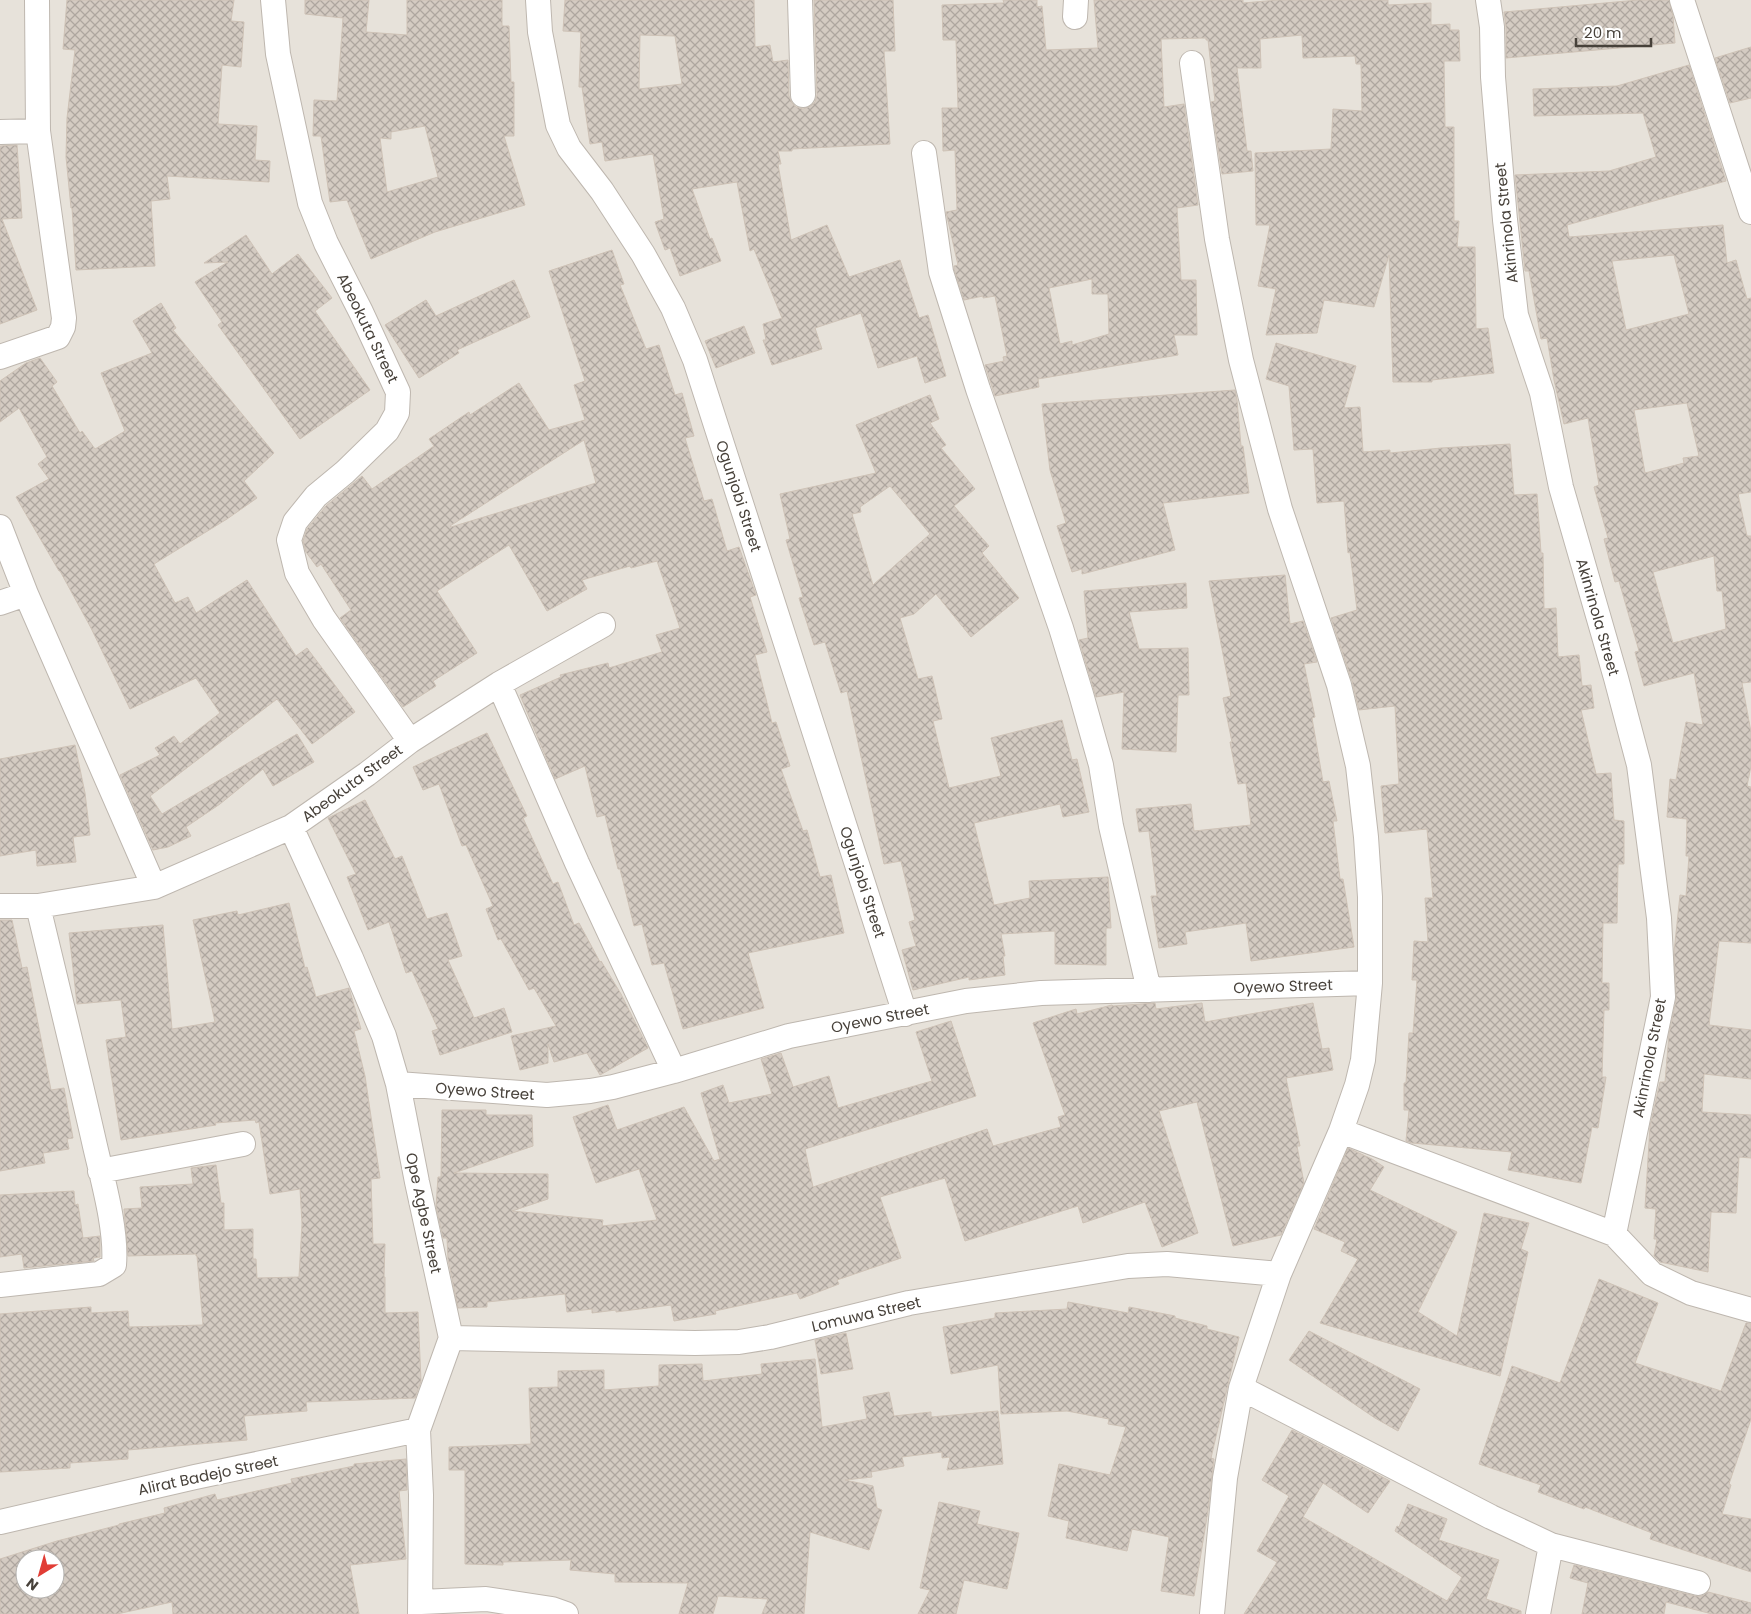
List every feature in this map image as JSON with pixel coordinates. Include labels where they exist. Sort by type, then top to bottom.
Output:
[{"type":"street","points":[[0,357],[58,337],[63,327],[64,318],[38,131],[37,0]]},
{"type":"street","name":"Abeokuta Street","points":[[0,906],[38,906],[154,887],[291,827],[367,774],[410,741],[324,619],[296,573],[289,540],[295,522],[316,496],[345,472],[387,431],[397,413],[398,392],[326,243],[310,203],[278,54],[273,0]]},
{"type":"street","name":"Ogunjobi Street","points":[[538,0],[540,32],[558,125],[569,148],[602,191],[643,254],[673,308],[696,360],[905,1014]]},
{"type":"street","points":[[800,0],[803,95]]},
{"type":"street","name":"Akinrinola Street","points":[[1488,0],[1492,27],[1493,78],[1504,210],[1516,315],[1542,393],[1561,487],[1616,678],[1639,766],[1659,918],[1662,997],[1614,1234]]},
{"type":"street","points":[[1682,0],[1751,212]]},
{"type":"street","points":[[1192,63],[1217,240],[1241,360],[1280,509],[1339,685],[1358,766],[1370,897],[1370,983],[1363,1060],[1342,1131],[1279,1274],[1241,1388],[1225,1478],[1212,1614]]},
{"type":"street","points":[[0,132],[38,131]]},
{"type":"street","points":[[924,153],[941,272],[978,389],[1058,619],[1081,694],[1101,765],[1110,826],[1149,990]]},
{"type":"street","points":[[0,528],[26,594],[154,887]]},
{"type":"street","points":[[0,602],[26,594]]},
{"type":"street","points":[[410,741],[499,684],[603,625]]},
{"type":"street","points":[[499,684],[577,863],[674,1071]]},
{"type":"street","name":"Ope Agbe Street","points":[[291,827],[384,1036],[398,1084],[451,1338]]},
{"type":"street","points":[[0,1285],[99,1274],[114,1265],[116,1247],[74,1052],[38,906]]},
{"type":"street","name":"Oyewo Street","points":[[398,1084],[546,1095],[570,1094],[613,1087],[674,1071],[789,1036],[966,1001],[1041,993],[1370,983]]},
{"type":"street","points":[[1342,1131],[1614,1234],[1652,1274],[1691,1293],[1751,1310]]},
{"type":"street","points":[[100,1171],[243,1144]]},
{"type":"street","name":"Lomuwa Street","points":[[451,1338],[695,1343],[739,1342],[770,1337],[908,1303],[1128,1266],[1167,1264],[1279,1274]]},
{"type":"street","points":[[451,1338],[418,1430],[421,1495],[421,1608],[486,1599],[566,1614]]},
{"type":"street","points":[[1241,1388],[1551,1545],[1698,1583]]},
{"type":"street","name":"Alirat Badejo Street","points":[[0,1522],[195,1476],[418,1430]]},
{"type":"street","points":[[1538,1614],[1551,1545]]},
{"type":"shaded area","points":[[0,0],[1751,0],[1751,1614],[0,1614]]},
{"type":"building","points":[[67,0],[234,0],[231,21],[244,22],[241,67],[222,65],[218,124],[257,126],[255,160],[270,161],[269,182],[167,176],[170,199],[151,201],[155,266],[76,270],[66,157],[67,118],[75,50],[63,49]]},
{"type":"building","points":[[305,0],[369,0],[366,32],[407,35],[407,0],[502,0],[502,26],[509,26],[511,82],[514,82],[514,136],[504,136],[525,205],[435,232],[371,259],[347,200],[330,202],[321,136],[313,136],[314,100],[337,101],[343,18],[305,14]],"holes":[[[425,126],[438,177],[387,192],[380,138],[391,139],[391,132]]]},
{"type":"building","points":[[565,0],[754,0],[755,47],[770,45],[773,62],[788,60],[789,96],[796,107],[803,109],[815,102],[817,95],[814,0],[893,0],[895,51],[884,51],[890,144],[778,151],[781,164],[778,164],[791,240],[827,225],[849,277],[900,260],[919,318],[928,315],[946,376],[925,383],[917,356],[878,368],[861,313],[815,328],[822,349],[772,365],[763,340],[766,340],[763,324],[782,318],[754,249],[750,251],[737,182],[692,189],[710,239],[712,238],[721,261],[680,276],[670,248],[665,250],[655,222],[664,219],[653,154],[605,161],[602,142],[590,144],[582,87],[579,87],[581,32],[563,31]],"holes":[[[640,35],[675,36],[682,84],[639,89]]]},
{"type":"building","points":[[1003,0],[1037,0],[1037,7],[1042,6],[1046,50],[1098,48],[1094,0],[1243,0],[1243,3],[1278,0],[1388,0],[1388,5],[1431,3],[1431,25],[1450,24],[1450,30],[1459,30],[1460,61],[1444,61],[1445,127],[1454,127],[1454,221],[1459,221],[1457,247],[1475,247],[1476,329],[1488,328],[1494,373],[1432,380],[1432,382],[1393,382],[1389,255],[1374,307],[1324,300],[1317,333],[1266,335],[1276,289],[1258,286],[1270,225],[1256,225],[1255,153],[1331,149],[1333,109],[1362,111],[1361,64],[1356,64],[1355,56],[1303,58],[1302,35],[1260,39],[1261,68],[1237,68],[1247,151],[1251,151],[1253,171],[1222,174],[1211,102],[1215,101],[1208,40],[1206,38],[1161,39],[1164,107],[1184,104],[1198,205],[1177,208],[1181,280],[1196,280],[1197,335],[1174,335],[1178,355],[1038,379],[1039,387],[995,396],[985,365],[1004,361],[1003,357],[1007,356],[995,296],[983,298],[983,296],[964,300],[954,269],[954,266],[958,265],[946,212],[957,210],[955,150],[943,151],[942,108],[958,108],[956,40],[943,40],[942,5],[1004,3]],"holes":[[[1092,279],[1092,294],[1108,294],[1109,334],[1072,345],[1072,341],[1060,344],[1049,288]]]},
{"type":"building","points":[[1638,0],[1669,0],[1673,16],[1675,43],[1506,58],[1504,12]]},
{"type":"building","points":[[1751,47],[1751,98],[1730,103],[1715,58]]},
{"type":"building","points":[[1689,65],[1726,181],[1567,225],[1569,237],[1723,225],[1727,263],[1736,260],[1747,299],[1751,298],[1751,492],[1738,494],[1747,536],[1751,536],[1751,682],[1742,683],[1751,732],[1751,766],[1747,786],[1751,787],[1751,943],[1719,941],[1709,1025],[1751,1030],[1751,1079],[1704,1074],[1702,1112],[1751,1115],[1751,1158],[1739,1157],[1736,1213],[1711,1212],[1708,1272],[1660,1262],[1654,1256],[1657,1239],[1654,1239],[1656,1209],[1645,1208],[1650,1126],[1660,1082],[1665,1082],[1669,1034],[1676,1000],[1674,952],[1680,895],[1686,896],[1689,856],[1686,856],[1687,819],[1667,817],[1670,779],[1676,780],[1686,722],[1703,725],[1694,673],[1644,686],[1635,652],[1639,651],[1619,581],[1615,582],[1604,539],[1608,538],[1594,487],[1599,485],[1588,418],[1564,424],[1547,338],[1541,339],[1529,271],[1525,271],[1515,175],[1609,171],[1656,157],[1643,113],[1534,116],[1533,89],[1617,86]],"holes":[[[1674,255],[1689,314],[1626,330],[1612,261]],[[1687,403],[1699,456],[1683,458],[1684,463],[1645,473],[1634,410]],[[1714,556],[1717,591],[1722,591],[1726,629],[1673,643],[1653,572]]]},
{"type":"building","points":[[17,145],[22,218],[2,219],[37,310],[0,324],[0,146]]},
{"type":"building","points":[[246,235],[272,274],[298,254],[332,298],[315,311],[370,390],[300,439],[218,325],[222,322],[195,282],[228,262],[204,263]]},
{"type":"building","points":[[612,250],[624,284],[620,285],[646,349],[659,345],[675,395],[682,393],[694,436],[685,438],[704,501],[712,499],[727,551],[739,547],[756,595],[750,597],[767,652],[755,655],[772,723],[776,722],[790,766],[781,769],[803,831],[807,830],[820,877],[831,875],[844,933],[748,953],[764,1008],[683,1029],[664,963],[652,965],[642,924],[634,926],[605,815],[597,817],[585,766],[555,779],[520,695],[561,677],[560,675],[608,663],[609,668],[662,652],[656,635],[680,628],[657,561],[631,568],[630,566],[582,580],[587,589],[547,611],[509,545],[437,591],[477,653],[433,681],[436,686],[403,707],[340,618],[351,610],[321,564],[317,567],[306,552],[303,541],[307,529],[326,506],[362,476],[372,489],[434,446],[429,439],[469,412],[470,415],[519,383],[549,430],[585,420],[574,385],[585,381],[549,271]],"holes":[[[584,440],[596,483],[451,527],[450,526]]]},
{"type":"building","points":[[514,280],[530,317],[457,350],[459,353],[419,378],[385,325],[426,300],[436,316]]},
{"type":"building","points":[[161,303],[176,328],[173,330],[274,453],[244,481],[257,498],[154,564],[175,603],[188,597],[196,613],[247,580],[296,656],[307,648],[355,712],[312,744],[277,699],[150,796],[162,814],[297,734],[314,762],[273,786],[263,769],[220,804],[186,827],[191,836],[168,847],[153,850],[120,775],[160,755],[155,748],[174,736],[180,744],[220,713],[196,678],[130,709],[91,628],[16,497],[49,479],[38,464],[47,457],[19,408],[0,422],[0,381],[26,363],[40,358],[57,382],[52,386],[80,433],[82,431],[95,449],[125,431],[101,373],[152,353],[133,321]]},
{"type":"building","points":[[744,326],[755,353],[716,368],[705,341]]},
{"type":"building","points":[[1276,343],[1356,366],[1344,408],[1360,407],[1363,452],[1390,450],[1390,453],[1510,444],[1514,495],[1537,494],[1541,553],[1543,553],[1544,609],[1556,608],[1558,657],[1579,655],[1582,686],[1591,685],[1594,708],[1581,710],[1596,774],[1611,773],[1614,820],[1624,821],[1624,864],[1618,864],[1617,923],[1603,923],[1602,983],[1609,983],[1609,1010],[1604,1010],[1602,1077],[1606,1077],[1598,1128],[1592,1127],[1581,1183],[1508,1170],[1512,1152],[1406,1141],[1409,1110],[1404,1110],[1404,1083],[1406,1083],[1409,1033],[1413,1033],[1417,980],[1412,980],[1414,941],[1428,942],[1425,898],[1433,898],[1427,829],[1385,833],[1381,786],[1399,784],[1395,706],[1359,710],[1352,681],[1331,618],[1357,610],[1350,552],[1348,553],[1344,501],[1317,503],[1313,449],[1294,450],[1289,386],[1266,379]]},
{"type":"building","points":[[1235,390],[1241,446],[1243,446],[1249,493],[1163,503],[1175,550],[1082,574],[1082,569],[1072,572],[1057,526],[1066,523],[1050,470],[1042,404]]},
{"type":"building","points":[[930,395],[939,419],[930,423],[946,445],[941,448],[975,489],[954,506],[989,546],[982,553],[1019,598],[971,637],[936,594],[914,614],[900,618],[918,679],[932,676],[942,719],[933,721],[949,788],[1001,776],[991,738],[1062,720],[1072,760],[1077,759],[1089,812],[1063,817],[1060,804],[974,823],[994,905],[1030,898],[1029,881],[1108,877],[1111,928],[1106,928],[1106,965],[1055,964],[1055,931],[1001,934],[1005,956],[1003,956],[1005,975],[969,980],[969,977],[913,990],[902,950],[916,946],[909,922],[915,920],[901,861],[884,864],[847,691],[841,693],[825,642],[814,645],[799,598],[803,597],[786,540],[790,539],[780,494],[876,473],[856,425]],"holes":[[[890,486],[930,534],[873,585],[852,514],[861,512],[860,507]]]},
{"type":"building","points":[[1285,575],[1290,624],[1303,621],[1317,662],[1304,664],[1315,717],[1312,718],[1323,782],[1329,781],[1337,821],[1333,821],[1340,879],[1343,879],[1354,947],[1251,961],[1246,923],[1185,932],[1187,944],[1159,948],[1151,896],[1157,896],[1149,831],[1139,832],[1136,809],[1191,804],[1194,831],[1251,825],[1246,783],[1238,784],[1230,742],[1232,742],[1223,698],[1231,696],[1209,581]]},
{"type":"building","points":[[1186,583],[1187,608],[1129,612],[1139,649],[1188,648],[1189,695],[1178,695],[1176,752],[1122,749],[1124,692],[1096,697],[1079,640],[1088,638],[1084,591]]},
{"type":"building","points":[[487,733],[527,816],[523,818],[553,884],[558,882],[574,925],[579,923],[600,962],[621,994],[648,1048],[600,1075],[587,1053],[554,1062],[548,1044],[548,1063],[520,1070],[511,1036],[556,1026],[534,988],[529,990],[501,939],[498,940],[486,909],[493,906],[466,845],[462,846],[439,784],[423,790],[413,767]]},
{"type":"building","points":[[75,745],[85,793],[90,835],[73,837],[76,862],[37,866],[36,850],[0,856],[0,759]]},
{"type":"building","points":[[365,800],[395,859],[402,856],[427,919],[447,913],[462,956],[448,960],[474,1018],[504,1008],[512,1032],[440,1055],[432,1031],[438,1029],[412,971],[406,973],[389,922],[368,930],[347,877],[356,874],[328,818]]},
{"type":"building","points":[[289,903],[305,968],[307,967],[316,997],[349,988],[361,1029],[354,1031],[365,1076],[380,1178],[371,1179],[373,1244],[385,1244],[385,1313],[418,1312],[421,1381],[415,1398],[306,1402],[307,1411],[244,1416],[247,1440],[128,1450],[128,1459],[70,1463],[70,1468],[0,1472],[0,1314],[91,1307],[91,1313],[128,1311],[129,1327],[203,1325],[196,1254],[128,1256],[124,1209],[142,1208],[140,1187],[193,1184],[191,1168],[216,1165],[221,1203],[224,1203],[224,1230],[253,1229],[253,1259],[256,1259],[257,1278],[299,1277],[302,1224],[300,1189],[270,1194],[259,1122],[256,1123],[255,1120],[215,1123],[216,1125],[121,1140],[106,1040],[126,1037],[121,1000],[77,1004],[69,933],[163,925],[172,1029],[215,1022],[193,920],[237,911],[238,915]]},
{"type":"building","points":[[0,920],[12,920],[22,968],[27,967],[51,1090],[64,1088],[73,1138],[67,1139],[69,1149],[43,1153],[45,1163],[0,1171]]},
{"type":"building","points":[[1155,1003],[1156,1009],[1202,1003],[1205,1022],[1313,1003],[1322,1049],[1329,1048],[1333,1070],[1286,1078],[1300,1146],[1297,1146],[1304,1183],[1281,1235],[1233,1246],[1197,1102],[1159,1111],[1198,1233],[1162,1247],[1145,1202],[1083,1223],[1078,1206],[965,1241],[945,1178],[880,1197],[901,1258],[837,1280],[839,1284],[800,1299],[797,1293],[715,1311],[716,1314],[674,1321],[671,1305],[616,1312],[616,1310],[592,1313],[592,1309],[567,1312],[565,1294],[487,1302],[487,1307],[458,1308],[448,1259],[447,1238],[443,1238],[436,1206],[438,1177],[441,1177],[442,1110],[486,1110],[486,1115],[532,1115],[533,1146],[454,1173],[548,1174],[548,1199],[512,1211],[603,1220],[602,1226],[657,1220],[639,1169],[596,1183],[573,1117],[608,1105],[617,1130],[684,1107],[714,1161],[720,1159],[701,1093],[723,1085],[729,1103],[772,1094],[761,1059],[781,1053],[793,1087],[829,1076],[838,1108],[932,1081],[916,1032],[951,1021],[976,1096],[805,1149],[813,1187],[987,1129],[993,1146],[1061,1127],[1058,1117],[1065,1115],[1033,1023],[1076,1009],[1077,1014],[1112,1005]]},
{"type":"building","points":[[1348,1148],[1384,1167],[1370,1190],[1457,1232],[1418,1312],[1457,1336],[1484,1213],[1529,1223],[1521,1249],[1528,1252],[1500,1376],[1320,1323],[1358,1259],[1341,1251],[1345,1242],[1314,1229]]},
{"type":"building","points":[[74,1191],[75,1205],[78,1204],[83,1238],[100,1236],[100,1257],[93,1258],[94,1261],[24,1268],[22,1254],[0,1257],[0,1195]]},
{"type":"building","points":[[1599,1279],[1658,1303],[1635,1363],[1721,1391],[1746,1323],[1751,1323],[1751,1419],[1729,1484],[1731,1485],[1722,1514],[1751,1519],[1751,1572],[1650,1539],[1652,1533],[1585,1507],[1584,1509],[1538,1492],[1541,1485],[1479,1464],[1512,1366],[1560,1383]]},
{"type":"building","points":[[1068,1302],[1128,1313],[1129,1307],[1175,1316],[1175,1318],[1207,1326],[1207,1329],[1239,1337],[1211,1458],[1214,1459],[1208,1511],[1194,1596],[1161,1591],[1169,1537],[1132,1529],[1127,1551],[1066,1538],[1069,1521],[1048,1516],[1059,1464],[1110,1475],[1126,1427],[1108,1424],[1109,1419],[1067,1411],[1001,1414],[998,1365],[951,1374],[943,1327],[995,1318],[995,1313],[1067,1309]]},
{"type":"building","points":[[1309,1331],[1420,1389],[1398,1431],[1375,1418],[1289,1360]]},
{"type":"building","points":[[846,1333],[853,1369],[821,1374],[815,1340]]},
{"type":"building","points":[[815,1359],[822,1427],[867,1419],[863,1397],[889,1392],[894,1416],[931,1412],[931,1417],[998,1411],[1003,1464],[947,1470],[950,1457],[942,1458],[942,1452],[902,1457],[904,1466],[871,1472],[872,1477],[845,1480],[873,1486],[877,1508],[882,1510],[869,1550],[810,1532],[804,1614],[762,1614],[768,1599],[718,1596],[713,1614],[679,1614],[688,1583],[615,1582],[615,1574],[570,1570],[571,1560],[503,1562],[503,1565],[465,1564],[465,1470],[449,1470],[449,1447],[531,1444],[529,1388],[558,1387],[558,1371],[604,1370],[604,1390],[659,1386],[659,1365],[702,1364],[703,1381],[762,1374],[761,1364]]},
{"type":"building","points":[[1292,1430],[1390,1481],[1368,1513],[1323,1483],[1303,1517],[1447,1601],[1462,1577],[1395,1531],[1397,1526],[1399,1527],[1408,1504],[1447,1519],[1439,1540],[1499,1560],[1486,1599],[1521,1611],[1521,1614],[1244,1614],[1277,1562],[1257,1551],[1289,1496],[1262,1480]]},
{"type":"building","points":[[406,1459],[407,1490],[399,1491],[406,1559],[350,1565],[359,1614],[173,1614],[172,1602],[117,1614],[0,1614],[0,1559],[15,1554],[15,1599],[65,1599],[65,1549],[32,1549],[165,1513],[164,1508],[215,1494],[217,1500],[292,1483],[291,1479],[354,1466],[354,1464]]},
{"type":"building","points":[[939,1502],[980,1511],[977,1524],[1019,1533],[1007,1589],[964,1580],[956,1614],[918,1614],[930,1590],[920,1588]]},
{"type":"building","points":[[1574,1565],[1695,1596],[1702,1596],[1708,1592],[1751,1603],[1751,1614],[1712,1614],[1666,1602],[1664,1614],[1582,1614],[1588,1583],[1570,1578]]}]
